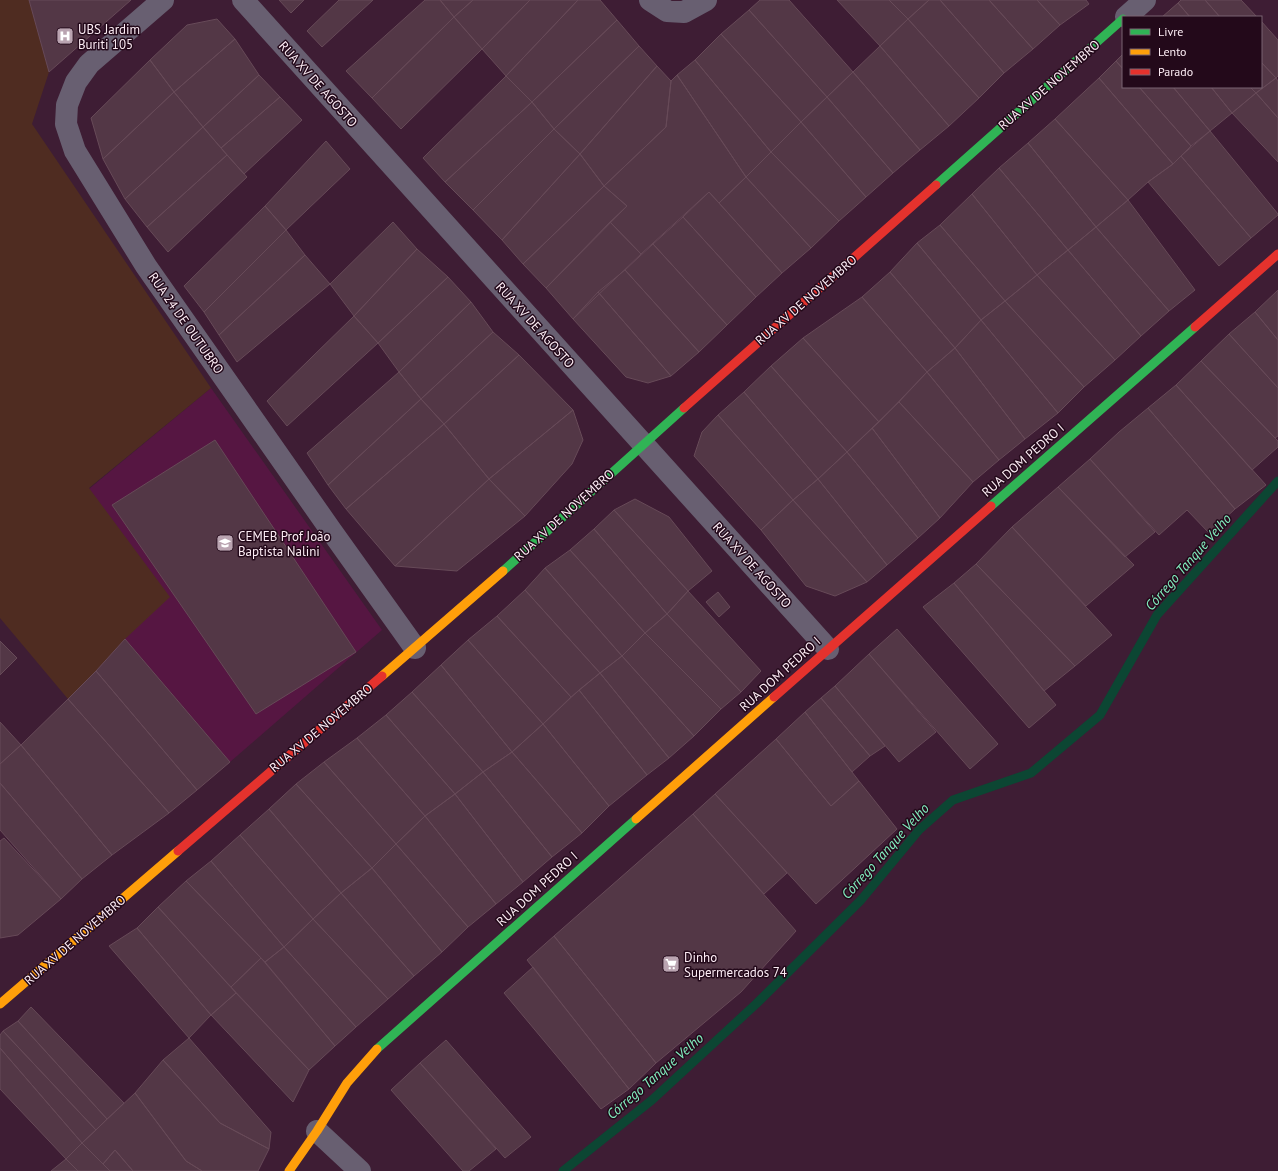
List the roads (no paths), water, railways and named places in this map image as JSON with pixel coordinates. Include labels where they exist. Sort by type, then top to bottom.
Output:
[{"type":"street","name":"RUA 24 DE OUTUBRO","points":[[163,0],[89,64],[76,82],[67,105],[66,124],[75,151],[146,266],[415,648]]},
{"type":"street","name":"RUA XV DE AGOSTO","points":[[243,0],[642,445],[828,649]]},
{"type":"street","points":[[650,0],[667,12],[684,12],[706,0]]},
{"type":"street","points":[[1127,16],[1145,0]]},
{"type":"street","name":"RUA XV DE NOVEMBRO","points":[[1,1001],[415,648],[513,562],[642,445],[1122,21]]},
{"type":"street","name":"RUA DOM PEDRO I","points":[[289,1171],[348,1083],[380,1045],[1278,254]]},
{"type":"street","points":[[317,1131],[360,1171]]},
{"type":"waterway","name":"Córrego Tanque Velho","points":[[563,1171],[652,1100],[756,1004],[861,900],[919,830],[953,800],[1031,773],[1100,715],[1157,615],[1278,481]]},
{"type":"place","name":"UBS Jardim Buriti 105","points":[[65,36]]},
{"type":"place","name":"CEMEB Prof João Baptista Nalini","points":[[225,543]]},
{"type":"place","name":"Dinho Supermercados 74","points":[[671,964]]}]
